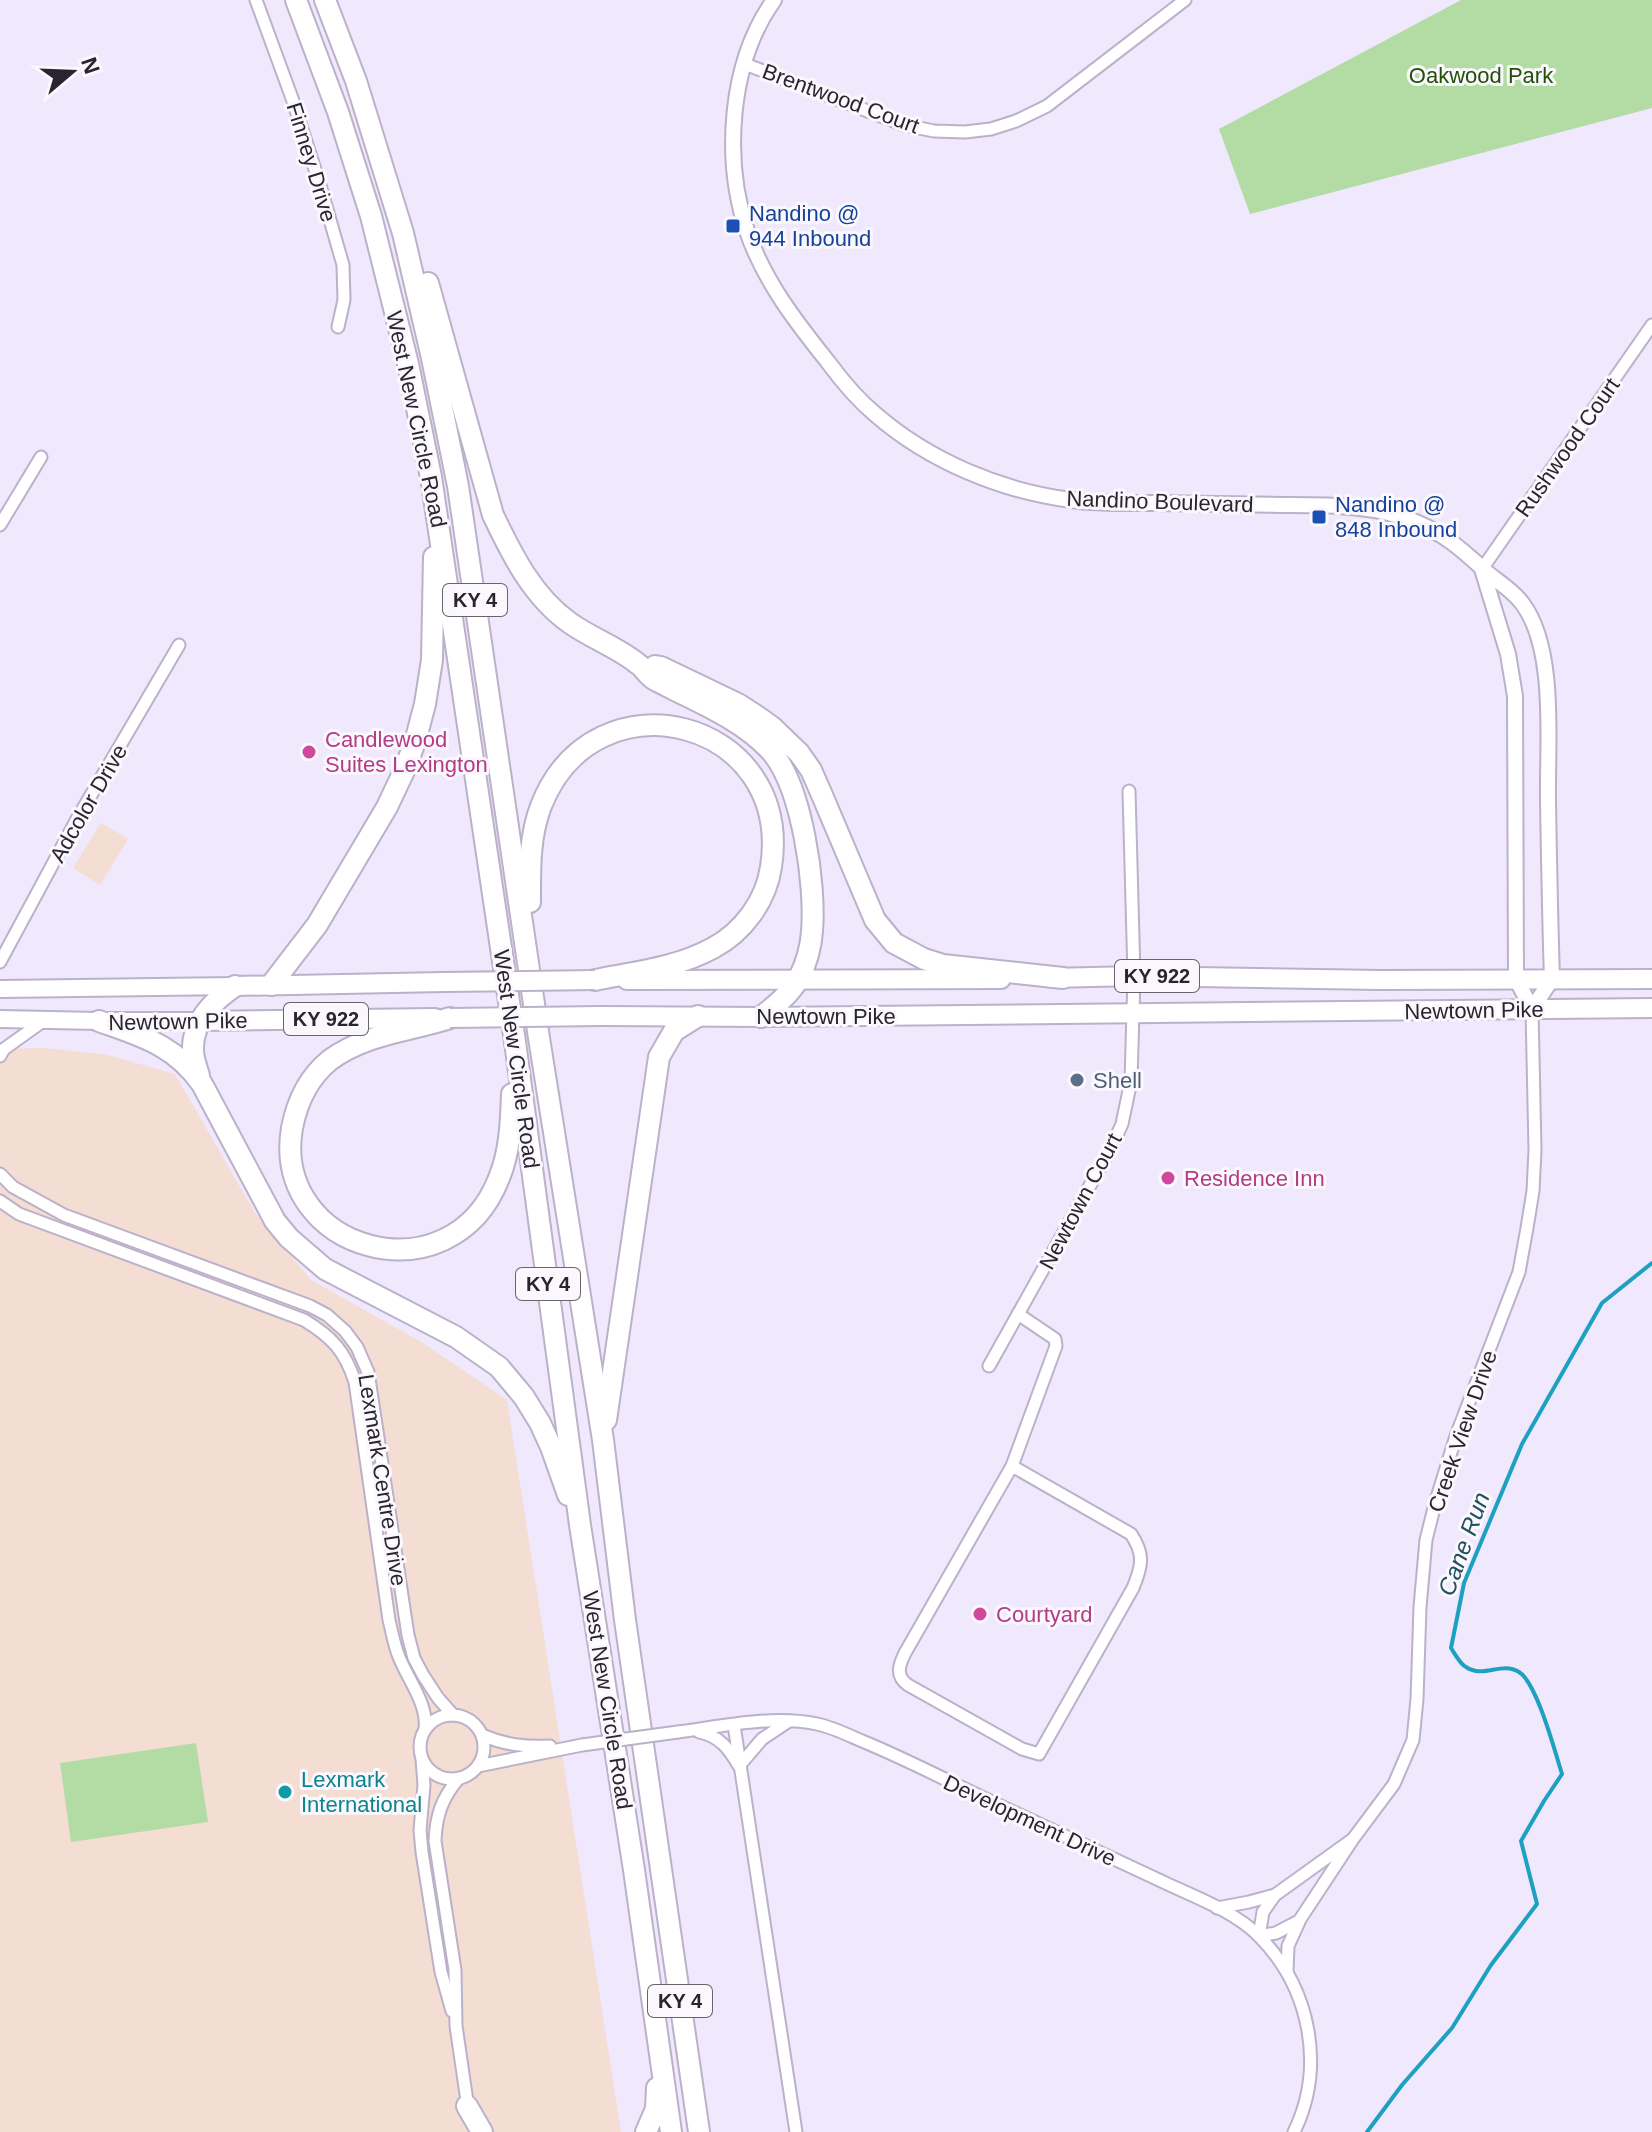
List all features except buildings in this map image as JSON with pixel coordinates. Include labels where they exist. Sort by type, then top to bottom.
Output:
[{"type":"highway","name":"West New Circle Road","points":[[296,0],[338,112],[371,216],[408,364],[431,477],[515,1042],[580,1525],[671,2132]]},
{"type":"highway","name":"West New Circle Road","points":[[325,0],[356,81],[403,233],[458,486],[603,1440],[625,1620],[699,2132]]},
{"type":"highway","points":[[403,233],[424,267],[493,515],[525,575],[543,600],[568,622],[639,664],[652,678],[751,733],[772,752],[786,775],[798,805],[805,839],[813,903],[812,933],[808,957],[798,979],[778,1004],[761,1017]]},
{"type":"highway","points":[[271,985],[317,925],[356,860],[387,807],[415,742],[432,660],[431,477]]},
{"type":"highway","points":[[639,664],[661,667],[738,704],[772,727],[799,753],[817,782],[875,920],[894,943],[943,965],[1063,978]]},
{"type":"highway","points":[[530,970],[530,851],[540,809],[558,774],[584,748],[600,738],[637,726],[690,729],[725,747],[741,761],[754,778],[770,813],[773,857],[764,895],[735,933],[716,947],[669,966],[595,980]]},
{"type":"highway","name":"Newtown Pike","points":[[235,986],[1134,976],[1652,979]]},
{"type":"highway","points":[[202,1084],[193,1051],[195,1037],[208,1009],[235,986]]},
{"type":"highway","name":"Newtown Pike","points":[[201,1021],[1652,1008]]},
{"type":"highway","points":[[603,1440],[659,1057],[674,1031],[698,1016]]},
{"type":"highway","points":[[450,1018],[369,1039],[352,1047],[315,1075],[295,1112],[291,1136],[292,1160],[298,1184],[310,1207],[330,1227],[352,1240],[398,1251],[421,1248],[443,1241],[479,1214],[500,1178],[506,1156],[515,1042]]},
{"type":"highway","points":[[99,1021],[149,1039],[192,1069],[275,1221],[307,1255],[343,1280],[456,1337],[499,1367],[524,1397],[540,1423],[580,1525]]},
{"type":"highway","points":[[646,2132],[656,2109],[660,2052]]},
{"type":"highway","points":[[467,2106],[482,2132]]},
{"type":"main road","name":"Newtown Pike","points":[[0,989],[235,986]]},
{"type":"main road","name":"Newtown Pike","points":[[0,1019],[201,1021]]},
{"type":"street","name":"Finney Drive","points":[[256,0],[293,101],[343,265],[344,300],[338,327]]},
{"type":"street","name":"Nandino Boulevard","points":[[774,0],[751,42],[736,97],[734,161],[744,222],[754,251],[773,288],[797,324],[873,413],[899,433],[956,466],[1023,491],[1073,500],[1117,503],[1336,505],[1382,512],[1416,522],[1467,553],[1525,607],[1540,643],[1548,721],[1552,979]]},
{"type":"street","name":"Brentwood Court","points":[[745,64],[904,125],[934,131],[991,129],[1047,106],[1185,0]]},
{"type":"street","name":"Rushwood Court","points":[[1482,569],[1652,325]]},
{"type":"street","points":[[0,525],[41,457]]},
{"type":"street","points":[[1482,569],[1508,654],[1515,696],[1516,979],[1532,1009],[1552,979]]},
{"type":"street","name":"Adcolor Drive","points":[[0,962],[77,819],[179,645]]},
{"type":"street","name":"Newtown Court","points":[[989,1366],[1122,1124],[1131,1081],[1134,976],[1129,791]]},
{"type":"street","name":"Creek View Drive","points":[[1287,1971],[1288,1946],[1299,1921],[1394,1784],[1413,1740],[1426,1540],[1456,1436],[1519,1272],[1531,1203],[1535,1150],[1532,1009]]},
{"type":"street","points":[[0,1056],[4,1049],[46,1019]]},
{"type":"street","name":"Lexmark Centre Drive","points":[[0,1174],[13,1187],[64,1215],[290,1297],[327,1315],[345,1331],[357,1347],[368,1372],[414,1658],[432,1690],[453,1715]]},
{"type":"street","name":"Lexmark Centre Drive","points":[[0,1201],[19,1214],[304,1320],[334,1342],[350,1366],[355,1382],[389,1620],[397,1652],[422,1705],[425,1729]]},
{"type":"street","points":[[1012,1466],[1131,1534],[1141,1554],[1133,1588],[1039,1754],[1022,1749],[908,1685],[901,1679],[899,1668],[1012,1466],[1056,1346],[1055,1339],[1018,1314]]},
{"type":"street","points":[[422,1759],[434,1773],[450,1779],[466,1776],[483,1757],[482,1735],[471,1720],[453,1715],[442,1716],[425,1729],[420,1744],[424,1785],[420,1830],[422,1852],[441,1972],[456,2026]]},
{"type":"street","points":[[739,1766],[762,1739],[790,1720]]},
{"type":"street","name":"Development Drive","points":[[478,1766],[582,1745],[790,1720],[820,1724],[884,1750],[1217,1908],[1241,1921],[1259,1936],[1287,1971],[1304,2011],[1311,2049],[1305,2099],[1294,2132]]},
{"type":"street","points":[[734,1725],[796,2132]]},
{"type":"street","points":[[678,1732],[711,1735],[728,1748],[739,1766]]},
{"type":"street","name":"Development Drive","points":[[482,1735],[523,1747],[582,1745]]},
{"type":"street","points":[[459,1778],[440,1805],[435,1823],[435,1841],[455,1970],[456,2026],[471,2132]]},
{"type":"street","name":"Creek View Drive","points":[[1217,1908],[1275,1895],[1353,1839]]},
{"type":"street","points":[[1275,1895],[1263,1912],[1259,1936],[1276,1933],[1299,1921]]},
{"type":"shaded area","points":[[101,823],[128,839],[100,885],[73,868]]},
{"type":"shaded area","name":"Lexmark International","points":[[44,1048],[108,1055],[175,1074],[255,1213],[311,1280],[423,1343],[507,1400],[621,2132],[0,2132],[0,1049]]},
{"type":"green space","name":"Oakwood Park","points":[[1461,0],[1652,0],[1652,108],[1250,214],[1219,129]]},
{"type":"green space","points":[[196,1743],[208,1822],[71,1842],[60,1763]]},
{"type":"waterway","name":"Cane Run","points":[[1367,2132],[1402,2085],[1452,2028],[1491,1965],[1537,1904],[1521,1841],[1562,1774],[1550,1735],[1539,1703],[1519,1672],[1506,1668],[1473,1670],[1462,1664],[1451,1648],[1464,1583],[1522,1444],[1602,1303],[1652,1263]]},
{"type":"place","name":"Nandino @ 944 Inbound","points":[[733,226]]},
{"type":"place","name":"Nandino @ 848 Inbound","points":[[1319,517]]},
{"type":"place","name":"Candlewood Suites Lexington","points":[[309,752]]},
{"type":"place","name":"Shell","points":[[1077,1080]]},
{"type":"place","name":"Residence Inn","points":[[1168,1178]]},
{"type":"place","name":"Courtyard","points":[[980,1614]]},
{"type":"place","name":"Lexmark International","points":[[285,1792]]}]
